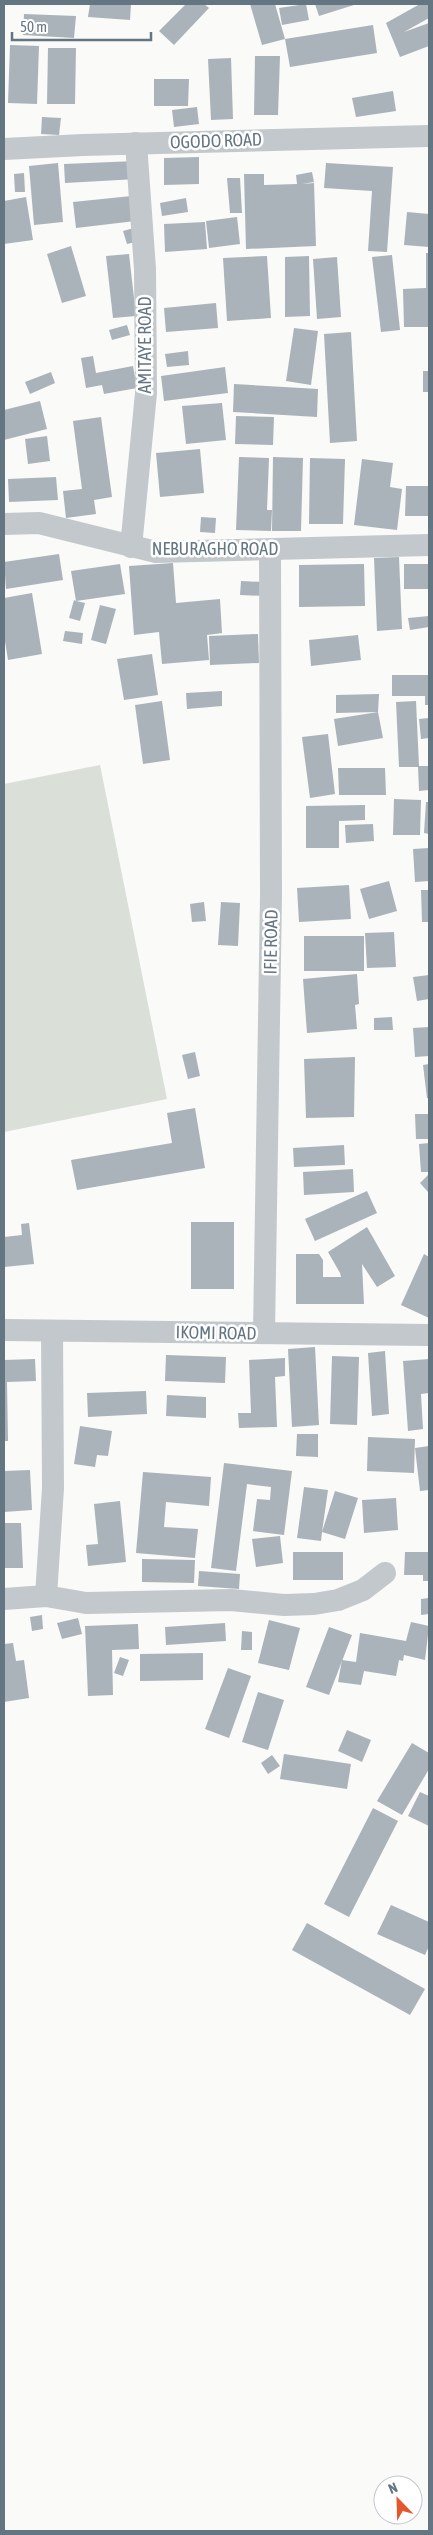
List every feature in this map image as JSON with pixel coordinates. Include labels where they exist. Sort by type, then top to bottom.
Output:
[{"type":"street","name":"OGODO ROAD","points":[[4,149],[136,143],[429,136]]},
{"type":"street","name":"AMITAYE ROAD","points":[[132,547],[146,393],[145,269],[136,143]]},
{"type":"street","name":"NEBURAGHO ROAD","points":[[4,524],[40,524],[156,552],[429,545]]},
{"type":"street","name":"IFIE ROAD","points":[[264,1333],[271,895],[270,550]]},
{"type":"street","name":"IKOMI ROAD","points":[[4,1330],[429,1335]]},
{"type":"street","points":[[46,1596],[53,1488],[52,1331]]},
{"type":"street","points":[[4,1600],[46,1596],[86,1603],[231,1600],[284,1605],[314,1604],[338,1600],[355,1593],[385,1573]]},
{"type":"shaded area","points":[[100,765],[167,1099],[4,1132],[4,784]]},
{"type":"building","points":[[90,4],[131,4],[130,20],[88,17]]},
{"type":"building","points":[[186,4],[204,4],[209,8],[174,45],[159,31]]},
{"type":"building","points":[[250,4],[275,4],[285,39],[262,45]]},
{"type":"building","points":[[306,4],[309,20],[282,25],[279,8]]},
{"type":"building","points":[[315,4],[357,4],[319,16]]},
{"type":"building","points":[[420,4],[429,4],[429,18],[404,32],[429,23],[429,46],[400,57],[386,23]]},
{"type":"building","points":[[24,14],[76,16],[74,38],[23,35]]},
{"type":"building","points":[[373,25],[377,53],[290,67],[285,39]]},
{"type":"building","points":[[10,45],[39,46],[37,104],[8,103]]},
{"type":"building","points":[[48,48],[76,48],[75,104],[47,104]]},
{"type":"building","points":[[255,56],[280,56],[278,115],[254,115]]},
{"type":"building","points":[[231,58],[233,119],[211,120],[208,59]]},
{"type":"building","points":[[154,79],[189,79],[188,106],[154,106]]},
{"type":"building","points":[[393,91],[396,111],[356,117],[352,98]]},
{"type":"building","points":[[197,107],[199,124],[174,127],[172,110]]},
{"type":"building","points":[[42,117],[61,118],[59,135],[41,134]]},
{"type":"building","points":[[199,157],[199,184],[164,185],[164,158]]},
{"type":"building","points":[[136,161],[137,179],[65,183],[64,164]]},
{"type":"building","points":[[58,163],[63,222],[34,225],[29,166]]},
{"type":"building","points":[[326,163],[393,167],[387,252],[368,251],[372,191],[324,188]]},
{"type":"building","points":[[312,172],[314,182],[302,184],[314,183],[316,246],[246,249],[244,174],[264,174],[264,185],[297,184],[296,175]]},
{"type":"building","points":[[24,173],[25,192],[15,192],[14,174]]},
{"type":"building","points":[[227,178],[240,178],[242,213],[230,213]]},
{"type":"building","points":[[141,195],[144,220],[76,228],[73,202]]},
{"type":"building","points":[[26,197],[33,240],[4,244],[4,201]]},
{"type":"building","points":[[186,198],[188,212],[162,216],[160,203]]},
{"type":"building","points":[[407,212],[429,214],[429,247],[404,245]]},
{"type":"building","points":[[237,217],[240,244],[209,248],[206,221]]},
{"type":"building","points":[[205,222],[207,249],[165,252],[164,224]]},
{"type":"building","points":[[141,226],[144,240],[127,244],[123,231]]},
{"type":"building","points":[[71,246],[86,296],[62,303],[47,254]]},
{"type":"building","points":[[426,253],[429,253],[429,327],[404,327],[403,289],[426,288]]},
{"type":"building","points":[[129,254],[136,316],[113,318],[106,256]]},
{"type":"building","points":[[392,255],[400,330],[381,332],[372,257]]},
{"type":"building","points":[[267,256],[271,318],[227,321],[223,258]]},
{"type":"building","points":[[309,256],[310,316],[285,317],[285,257]]},
{"type":"building","points":[[337,257],[341,317],[317,319],[313,259]]},
{"type":"building","points":[[216,303],[218,328],[166,332],[164,308]]},
{"type":"building","points":[[127,325],[130,335],[112,340],[109,330]]},
{"type":"building","points":[[294,328],[318,331],[311,385],[286,381]]},
{"type":"building","points":[[351,332],[357,441],[330,443],[324,334]]},
{"type":"building","points":[[188,351],[189,365],[167,367],[165,354]]},
{"type":"building","points":[[93,356],[96,373],[133,366],[137,388],[104,394],[102,385],[86,388],[81,358]]},
{"type":"building","points":[[225,367],[228,393],[164,401],[161,376]]},
{"type":"building","points":[[423,371],[429,371],[429,392],[423,392]]},
{"type":"building","points":[[51,372],[55,383],[30,394],[25,382]]},
{"type":"building","points":[[234,384],[318,389],[317,417],[233,412]]},
{"type":"building","points":[[40,401],[47,429],[4,440],[4,410]]},
{"type":"building","points":[[222,403],[226,440],[186,444],[182,406]]},
{"type":"building","points":[[236,416],[274,417],[273,445],[235,444]]},
{"type":"building","points":[[101,417],[112,497],[94,500],[96,514],[66,518],[63,491],[82,489],[73,421]]},
{"type":"building","points":[[47,436],[50,461],[28,464],[25,439]]},
{"type":"building","points":[[200,449],[204,493],[160,497],[156,453]]},
{"type":"building","points":[[239,457],[269,458],[267,510],[272,510],[271,531],[236,530]]},
{"type":"building","points":[[273,457],[303,458],[301,531],[272,531]]},
{"type":"building","points":[[310,458],[345,459],[343,524],[309,524]]},
{"type":"building","points":[[362,459],[393,463],[390,487],[402,489],[397,530],[354,525]]},
{"type":"building","points":[[56,477],[58,500],[9,502],[8,479]]},
{"type":"building","points":[[406,486],[429,486],[429,516],[405,516]]},
{"type":"building","points":[[201,517],[216,518],[215,533],[200,532]]},
{"type":"building","points":[[59,554],[63,580],[6,589],[4,562]]},
{"type":"building","points":[[399,557],[402,629],[377,631],[374,558]]},
{"type":"building","points":[[173,563],[176,603],[220,599],[222,633],[207,635],[209,660],[162,664],[159,632],[134,635],[129,566]]},
{"type":"building","points":[[120,564],[125,594],[76,601],[71,571]]},
{"type":"building","points":[[364,564],[365,606],[299,607],[299,565]]},
{"type":"building","points":[[404,564],[429,564],[429,589],[404,589]]},
{"type":"building","points":[[241,581],[265,582],[264,596],[240,595]]},
{"type":"building","points":[[32,593],[42,654],[8,660],[4,635],[4,598]]},
{"type":"building","points":[[74,600],[85,603],[80,621],[69,618]]},
{"type":"building","points":[[100,605],[116,609],[106,644],[91,640]]},
{"type":"building","points":[[429,616],[429,627],[410,630],[408,618]]},
{"type":"building","points":[[65,631],[83,633],[82,644],[63,641]]},
{"type":"building","points":[[258,634],[259,663],[210,665],[209,636]]},
{"type":"building","points":[[358,635],[361,660],[311,666],[309,640]]},
{"type":"building","points":[[152,654],[158,695],[124,700],[117,659]]},
{"type":"building","points":[[392,675],[429,675],[429,705],[425,705],[425,696],[392,696]]},
{"type":"building","points":[[222,691],[222,706],[187,709],[186,693]]},
{"type":"building","points":[[379,694],[378,712],[336,713],[336,695]]},
{"type":"building","points":[[162,701],[170,760],[143,764],[135,705]]},
{"type":"building","points":[[416,701],[419,766],[429,766],[429,790],[419,791],[418,767],[399,767],[396,702]]},
{"type":"building","points":[[378,712],[383,738],[338,746],[334,719]]},
{"type":"building","points":[[429,718],[429,738],[421,739],[419,719]]},
{"type":"building","points":[[328,734],[335,794],[310,798],[302,737]]},
{"type":"building","points":[[338,768],[385,768],[386,795],[339,795]]},
{"type":"building","points":[[394,799],[421,800],[420,835],[393,835]]},
{"type":"building","points":[[426,802],[429,802],[429,834],[424,833]]},
{"type":"building","points":[[365,805],[365,820],[339,821],[339,848],[306,848],[306,806]]},
{"type":"building","points":[[373,824],[374,841],[346,843],[345,825]]},
{"type":"building","points":[[429,848],[429,881],[415,882],[413,849]]},
{"type":"building","points":[[389,881],[397,911],[369,919],[360,889]]},
{"type":"building","points":[[349,885],[351,919],[299,922],[297,888]]},
{"type":"building","points":[[421,890],[429,890],[429,922],[422,922]]},
{"type":"building","points":[[204,902],[206,921],[192,922],[190,904]]},
{"type":"building","points":[[221,902],[240,903],[238,946],[218,945]]},
{"type":"building","points":[[394,932],[396,967],[367,968],[365,933]]},
{"type":"building","points":[[304,936],[364,936],[364,971],[304,971]]},
{"type":"building","points":[[357,974],[359,1004],[355,1005],[357,1029],[307,1033],[303,979]]},
{"type":"building","points":[[429,975],[429,999],[417,1001],[413,977]]},
{"type":"building","points":[[392,1017],[393,1030],[374,1030],[374,1018]]},
{"type":"building","points":[[429,1027],[429,1056],[415,1057],[413,1028]]},
{"type":"building","points":[[195,1052],[200,1076],[188,1079],[182,1055]]},
{"type":"building","points":[[355,1057],[354,1117],[306,1118],[304,1059]]},
{"type":"building","points":[[429,1064],[429,1098],[427,1098],[423,1065]]},
{"type":"building","points":[[195,1108],[205,1168],[77,1190],[71,1160],[172,1143],[167,1113]]},
{"type":"building","points":[[415,1114],[429,1114],[429,1139],[416,1139]]},
{"type":"building","points":[[429,1143],[429,1172],[421,1172],[419,1144]]},
{"type":"building","points":[[344,1145],[345,1165],[294,1167],[293,1148]]},
{"type":"building","points":[[353,1169],[354,1192],[304,1195],[303,1172]]},
{"type":"building","points":[[429,1174],[429,1191],[428,1192],[420,1183]]},
{"type":"building","points":[[367,1191],[377,1213],[315,1241],[305,1219]]},
{"type":"building","points":[[191,1222],[234,1222],[234,1289],[191,1289]]},
{"type":"building","points":[[29,1223],[34,1264],[4,1267],[4,1237],[22,1235],[21,1224]]},
{"type":"building","points":[[367,1227],[395,1276],[377,1287],[362,1264],[364,1304],[296,1304],[296,1254],[319,1254],[323,1260],[323,1277],[341,1277],[328,1252]]},
{"type":"building","points":[[424,1254],[429,1257],[429,1318],[401,1305]]},
{"type":"building","points":[[315,1347],[319,1425],[292,1427],[288,1349]]},
{"type":"building","points":[[385,1351],[389,1414],[372,1416],[368,1353]]},
{"type":"building","points":[[166,1355],[226,1357],[225,1383],[165,1381]]},
{"type":"building","points":[[332,1356],[359,1357],[357,1425],[330,1424]]},
{"type":"building","points":[[285,1358],[285,1376],[275,1377],[277,1427],[239,1428],[238,1413],[251,1413],[249,1360]]},
{"type":"building","points":[[35,1359],[36,1381],[7,1382],[8,1441],[4,1441],[4,1360]]},
{"type":"building","points":[[429,1359],[429,1393],[421,1394],[423,1429],[408,1431],[403,1361]]},
{"type":"building","points":[[146,1391],[147,1414],[88,1417],[87,1393]]},
{"type":"building","points":[[167,1395],[206,1397],[206,1418],[166,1416]]},
{"type":"building","points":[[80,1426],[112,1431],[108,1456],[97,1455],[95,1467],[74,1464]]},
{"type":"building","points":[[297,1434],[318,1434],[318,1457],[296,1456]]},
{"type":"building","points":[[368,1437],[415,1439],[414,1473],[367,1471]]},
{"type":"building","points":[[429,1446],[429,1490],[420,1491],[415,1448]]},
{"type":"building","points":[[224,1463],[292,1471],[284,1535],[253,1531],[257,1499],[270,1500],[271,1487],[247,1484],[236,1571],[211,1568]]},
{"type":"building","points":[[30,1470],[32,1510],[4,1512],[4,1471]]},
{"type":"building","points":[[143,1472],[211,1477],[209,1506],[166,1502],[164,1527],[198,1529],[195,1558],[136,1553]]},
{"type":"building","points":[[304,1487],[328,1490],[321,1541],[297,1538]]},
{"type":"building","points":[[335,1491],[358,1498],[345,1539],[322,1532]]},
{"type":"building","points":[[396,1498],[398,1530],[364,1533],[362,1500]]},
{"type":"building","points":[[120,1501],[126,1562],[88,1566],[86,1545],[98,1544],[94,1504]]},
{"type":"building","points":[[4,1523],[21,1523],[23,1568],[4,1568]]},
{"type":"building","points":[[280,1536],[283,1563],[256,1567],[252,1539]]},
{"type":"building","points":[[293,1552],[343,1552],[343,1580],[293,1580]]},
{"type":"building","points":[[405,1552],[429,1552],[429,1581],[423,1581],[423,1575],[404,1575]]},
{"type":"building","points":[[142,1559],[195,1560],[194,1583],[142,1582]]},
{"type":"building","points":[[199,1571],[240,1574],[239,1589],[198,1586]]},
{"type":"building","points":[[429,1598],[429,1614],[421,1615],[421,1599]]},
{"type":"building","points":[[42,1615],[43,1629],[32,1631],[30,1617]]},
{"type":"building","points":[[78,1618],[82,1634],[62,1639],[57,1623]]},
{"type":"building","points":[[269,1620],[300,1628],[289,1670],[258,1663]]},
{"type":"building","points":[[411,1622],[429,1626],[425,1660],[404,1655],[403,1661],[399,1660],[396,1676],[364,1671],[361,1685],[338,1682],[342,1660],[356,1662],[360,1633],[406,1641]]},
{"type":"building","points":[[225,1623],[226,1641],[166,1645],[165,1627]]},
{"type":"building","points":[[138,1624],[139,1649],[112,1650],[113,1695],[88,1696],[85,1626]]},
{"type":"building","points":[[329,1627],[352,1635],[329,1695],[306,1687]]},
{"type":"building","points":[[242,1631],[252,1632],[252,1650],[241,1650]]},
{"type":"building","points":[[13,1643],[16,1661],[24,1660],[29,1698],[4,1702],[4,1644]]},
{"type":"building","points":[[203,1653],[203,1680],[140,1681],[140,1654]]},
{"type":"building","points":[[120,1657],[129,1660],[123,1676],[114,1673]]},
{"type":"building","points":[[228,1668],[251,1676],[229,1738],[205,1729]]},
{"type":"building","points":[[258,1692],[284,1700],[268,1750],[242,1742]]},
{"type":"building","points":[[347,1730],[371,1740],[362,1762],[338,1751]]},
{"type":"building","points":[[412,1743],[429,1753],[429,1769],[402,1815],[377,1801]]},
{"type":"building","points":[[284,1754],[351,1764],[347,1789],[280,1779]]},
{"type":"building","points":[[272,1755],[280,1766],[268,1774],[261,1763]]},
{"type":"building","points":[[420,1792],[429,1796],[429,1826],[408,1816]]},
{"type":"building","points":[[373,1808],[398,1821],[349,1917],[324,1904]]},
{"type":"building","points":[[391,1905],[429,1922],[429,1946],[425,1955],[377,1934]]},
{"type":"building","points":[[307,1923],[425,1989],[410,2015],[292,1950]]}]
